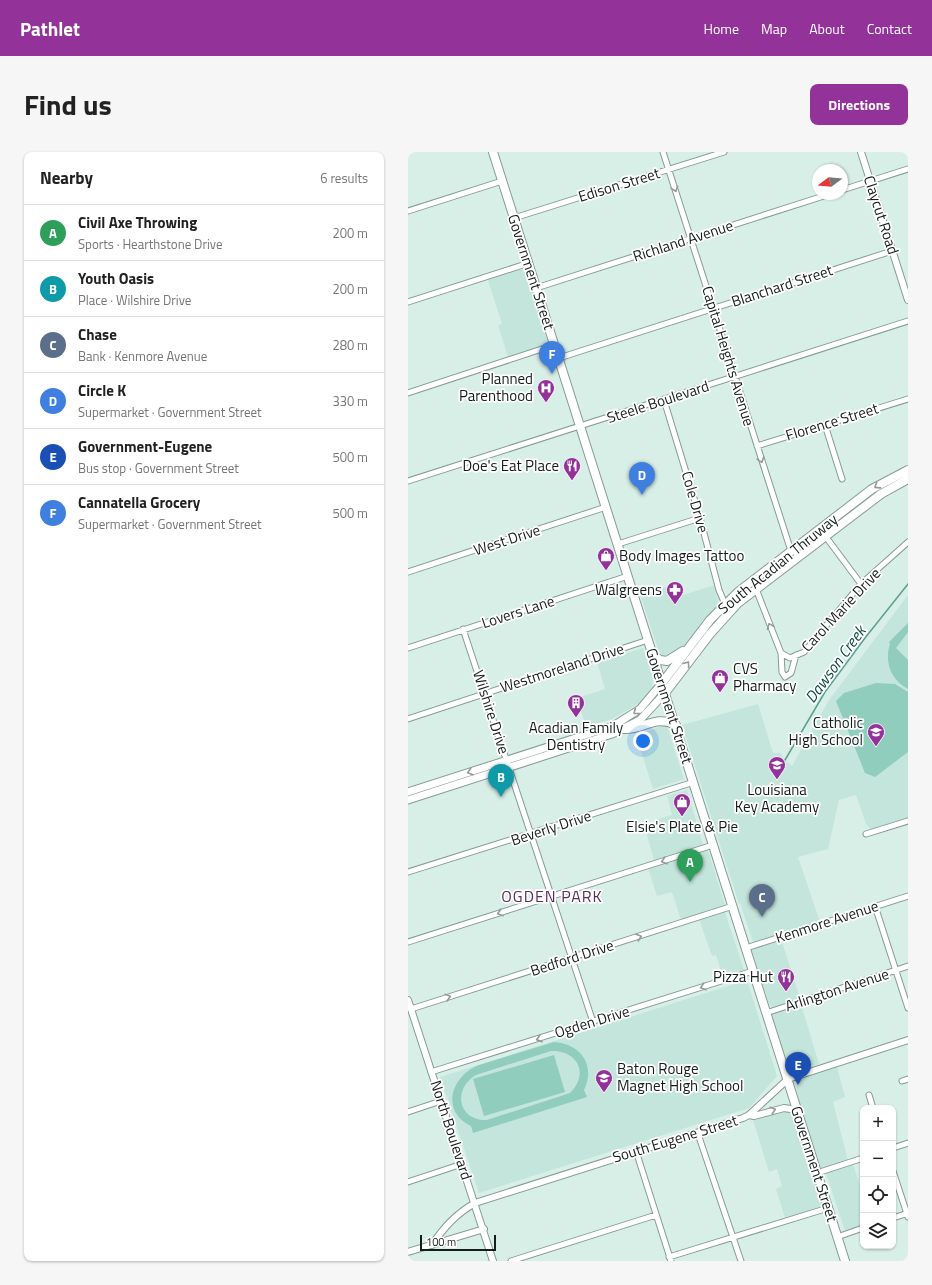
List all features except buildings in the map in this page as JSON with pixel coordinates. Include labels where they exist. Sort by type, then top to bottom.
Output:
[{"type":"main road","name":"Government Street","points":[[493,152],[845,1261]]},
{"type":"main road","name":"South Acadian Thruway","points":[[408,800],[624,729],[645,716],[665,693],[717,625],[738,603],[756,589],[820,529],[872,489],[908,470]]},
{"type":"main road","name":"South Acadian Thruway","points":[[408,792],[606,729],[622,722],[645,704],[710,620],[725,604],[795,553],[825,536],[881,494],[908,479]]},
{"type":"main road","points":[[653,655],[661,660],[667,661],[688,648]]},
{"type":"main road","points":[[624,729],[631,730],[663,720],[676,726]]},
{"type":"street","name":"Capital Heights Avenue","points":[[663,152],[790,548],[795,553]]},
{"type":"street","name":"Edison Street","points":[[514,218],[724,152]]},
{"type":"street","name":"Claycut Road","points":[[860,152],[908,300]]},
{"type":"street","points":[[848,188],[908,169]]},
{"type":"street","points":[[408,211],[502,181]]},
{"type":"street","name":"Richland Avenue","points":[[536,288],[812,200]]},
{"type":"street","name":"Blanchard Street","points":[[559,358],[892,251]]},
{"type":"street","points":[[408,302],[529,263]]},
{"type":"street","name":"Steele Boulevard","points":[[408,482],[908,321]]},
{"type":"street","points":[[408,393],[554,345]]},
{"type":"street","name":"Florence Street","points":[[757,446],[908,399]]},
{"type":"street","name":"Cole Drive","points":[[664,400],[700,518],[719,590],[725,604]]},
{"type":"street","points":[[825,425],[842,479]]},
{"type":"street","name":"West Drive","points":[[408,572],[606,507]]},
{"type":"street","points":[[618,544],[700,518]]},
{"type":"street","points":[[820,529],[861,584]]},
{"type":"street","name":"Carol Marie Drive","points":[[781,653],[790,658],[804,652],[861,584],[908,542]]},
{"type":"street","name":"Lovers Lane","points":[[408,648],[628,576]]},
{"type":"street","points":[[756,589],[781,653],[782,672],[786,678],[790,673],[796,655]]},
{"type":"street","name":"Wilshire Drive","points":[[463,629],[593,1022]]},
{"type":"street","name":"Westmoreland Drive","points":[[408,719],[648,640]]},
{"type":"street","name":"Beverly Drive","points":[[408,872],[694,782]]},
{"type":"street","points":[[866,834],[908,821]]},
{"type":"street","points":[[408,942],[713,845]]},
{"type":"street","name":"Kenmore Avenue","points":[[746,948],[908,896]]},
{"type":"street","name":"Bedford Drive","points":[[411,1009],[733,906]]},
{"type":"street","points":[[875,906],[908,1008]]},
{"type":"street","name":"Arlington Avenue","points":[[766,1013],[908,966]]},
{"type":"street","name":"Ogden Drive","points":[[431,1072],[753,971]]},
{"type":"street","name":"North Boulevard","points":[[408,1000],[484,1229],[493,1261]]},
{"type":"street","name":"South Eugene Street","points":[[432,1245],[446,1225],[461,1211],[475,1203],[636,1151],[698,1134],[749,1115],[788,1080],[908,1040]]},
{"type":"street","points":[[902,1081],[908,1079]]},
{"type":"street","points":[[869,1095],[872,1105]]},
{"type":"street","points":[[408,1112],[441,1102]]},
{"type":"street","points":[[749,1115],[754,1116],[784,1108],[797,1110]]},
{"type":"street","points":[[698,1134],[740,1261]]},
{"type":"street","points":[[896,1147],[908,1143]]},
{"type":"street","points":[[636,1151],[670,1259],[733,1237],[828,1208]]},
{"type":"street","points":[[817,1173],[860,1159]]},
{"type":"street","points":[[408,1182],[462,1164]]},
{"type":"street","points":[[895,1177],[908,1214],[896,1217]]},
{"type":"street","points":[[511,1261],[656,1215]]},
{"type":"street","points":[[408,1252],[484,1229]]},
{"type":"street","points":[[838,1237],[860,1229]]},
{"type":"shaded area","points":[[514,270],[525,270],[547,341],[540,347],[508,357],[498,325],[502,324],[488,280]]},
{"type":"shaded area","points":[[676,583],[680,596],[715,585],[719,606],[685,645],[670,658],[661,658],[641,597]]},
{"type":"shaded area","points":[[908,595],[908,818],[871,829],[866,824],[856,795],[839,800],[828,849],[798,857],[820,922],[753,942],[740,903],[739,904],[682,725],[758,704],[773,753],[781,753],[783,758],[792,766],[829,700]]},
{"type":"shaded area","points":[[643,648],[653,679],[652,687],[638,704],[612,719],[586,727],[577,698],[605,689],[597,662]]},
{"type":"shaded area","points":[[664,725],[667,726],[684,779],[653,789],[636,735]]},
{"type":"shaded area","points":[[687,790],[703,845],[654,860],[646,832],[661,827],[658,819],[672,815],[667,796]]},
{"type":"shaded area","points":[[708,850],[725,905],[681,920],[672,892],[657,896],[646,862]]},
{"type":"shaded area","points":[[725,912],[744,970],[723,977],[716,955],[712,956],[699,919]]},
{"type":"shaded area","points":[[781,939],[800,998],[772,1007],[769,1004],[751,949]]},
{"type":"shaded area","name":"Baton Rouge Magnet High School","points":[[747,980],[777,1076],[749,1108],[479,1193],[440,1077]]},
{"type":"shaded area","points":[[801,1004],[819,1064],[794,1072],[790,1070],[770,1014]]},
{"type":"shaded area","points":[[837,1067],[845,1097],[833,1102],[848,1161],[820,1169],[795,1087],[799,1080]]},
{"type":"shaded area","points":[[788,1110],[793,1114],[822,1202],[819,1207],[785,1218],[776,1189],[782,1186],[777,1169],[769,1172],[753,1120]]},
{"type":"shaded area","points":[[853,1164],[860,1186],[860,1226],[845,1231],[826,1173]]},
{"type":"green space","points":[[908,623],[908,632],[896,648],[908,660],[908,689],[893,676],[890,670],[888,651],[890,644],[889,642]]},
{"type":"green space","points":[[876,683],[895,684],[908,692],[908,752],[875,777],[865,773],[836,701],[844,693]]},
{"type":"green space","points":[[554,1042],[564,1044],[579,1051],[584,1057],[588,1072],[584,1090],[587,1097],[473,1133],[471,1126],[461,1120],[455,1112],[453,1094],[456,1085],[462,1077],[469,1070],[479,1065]],"holes":[[[551,1051],[568,1054],[574,1059],[578,1064],[580,1071],[576,1085],[570,1093],[487,1120],[477,1119],[464,1110],[461,1096],[468,1081],[476,1075]]]},
{"type":"green space","points":[[554,1055],[565,1092],[484,1116],[473,1079]]},
{"type":"waterway","name":"Dawson Creek","points":[[785,760],[825,692],[908,584]]},
{"type":"place","name":"Cannatella Grocery","points":[[552,374]]},
{"type":"place","name":"Planned Parenthood","points":[[546,403]]},
{"type":"place","name":"Doe's Eat Place","points":[[572,481]]},
{"type":"place","name":"Circle K","points":[[642,495]]},
{"type":"place","name":"Body Images Tattoo","points":[[606,571]]},
{"type":"place","name":"Walgreens","points":[[675,605]]},
{"type":"place","name":"CVS Pharmacy","points":[[720,693]]},
{"type":"place","name":"Acadian Family Dentistry","points":[[576,718]]},
{"type":"place","name":"Catholic High School","points":[[876,747]]},
{"type":"place","name":"Louisiana Key Academy","points":[[777,780]]},
{"type":"place","name":"Youth Oasis","points":[[501,797]]},
{"type":"place","name":"Elsie's Plate & Pie","points":[[682,817]]},
{"type":"place","name":"Civil Axe Throwing","points":[[690,882]]},
{"type":"place","name":"Chase","points":[[762,917]]},
{"type":"place","name":"Pizza Hut","points":[[786,992]]},
{"type":"place","name":"Government-Eugene","points":[[798,1085]]},
{"type":"place","name":"Baton Rouge Magnet High School","points":[[604,1093]]},
{"type":"district","name":"OGDEN PARK","points":[[552,896]]}]
